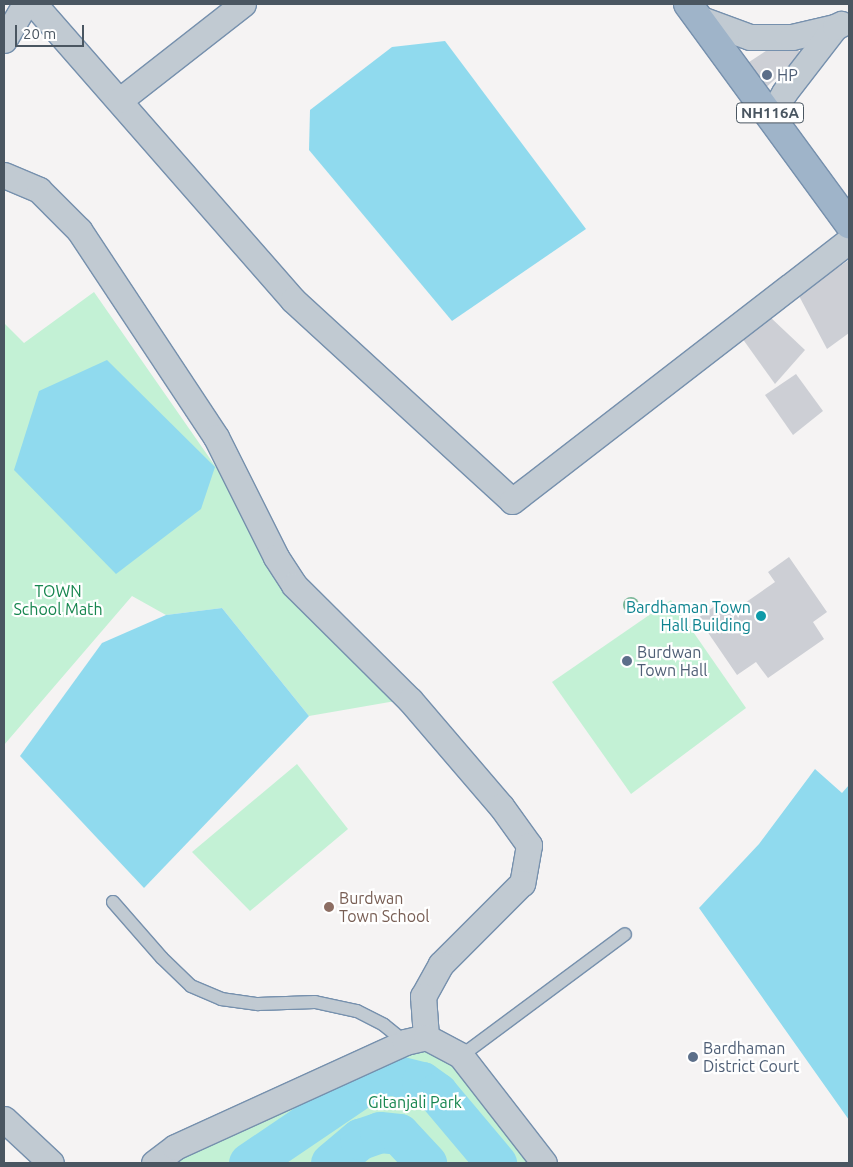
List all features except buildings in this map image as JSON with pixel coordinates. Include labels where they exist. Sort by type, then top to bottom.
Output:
[{"type":"highway","name":"NH116A","points":[[695,11],[849,224]]},
{"type":"street","points":[[4,40],[25,4]]},
{"type":"street","points":[[34,4],[120,100],[293,300],[512,501],[849,241]]},
{"type":"street","points":[[120,100],[243,4]]},
{"type":"street","points":[[695,11],[750,37],[792,37],[842,23]]},
{"type":"street","points":[[771,114],[842,23]]},
{"type":"street","points":[[4,175],[39,190],[79,230],[148,339],[216,437],[276,556],[294,585],[410,700],[501,806],[529,845],[522,883],[441,964],[423,996],[416,1040]]},
{"type":"street","points":[[154,1163],[175,1147],[416,1040],[461,1056],[544,1163]]},
{"type":"street","points":[[4,1119],[51,1163]]},
{"type":"lane","points":[[113,902],[162,958],[191,986],[221,999],[258,1004],[315,1002],[357,1011],[416,1040]]},
{"type":"lane","points":[[461,1056],[625,934]]},
{"type":"green space","name":"TOWN School Math","points":[[94,292],[236,496],[291,585],[407,699],[309,716],[222,608],[166,615],[132,596],[4,745],[4,323],[24,343]]},
{"type":"green space","points":[[671,600],[746,708],[631,794],[552,682]]},
{"type":"green space","points":[[297,764],[348,829],[250,911],[192,852]]},
{"type":"green space","name":"Gitanjali Park","points":[[426,1037],[546,1163],[156,1163]]},
{"type":"water","points":[[445,41],[586,229],[452,321],[309,150],[310,110],[392,47]]},
{"type":"water","points":[[107,360],[215,467],[201,509],[116,574],[14,470],[39,391]]},
{"type":"water","points":[[222,608],[309,716],[144,888],[20,756],[102,643],[166,615]]},
{"type":"water","points":[[815,769],[842,793],[849,785],[849,1120],[699,908],[759,844]]},
{"type":"waterway","points":[[249,1163],[367,1083],[389,1074],[422,1082],[437,1093],[496,1163]]},
{"type":"waterway","points":[[331,1163],[360,1139],[380,1132],[399,1134],[426,1163]]},
{"type":"place","name":"HP","points":[[767,75]]},
{"type":"place","name":"Bardhaman Town Hall Building","points":[[761,616]]},
{"type":"place","name":"Burdwan Town Hall","points":[[627,661]]},
{"type":"place","name":"Burdwan Town School","points":[[329,907]]},
{"type":"place","name":"Bardhaman District Court","points":[[693,1057]]}]
